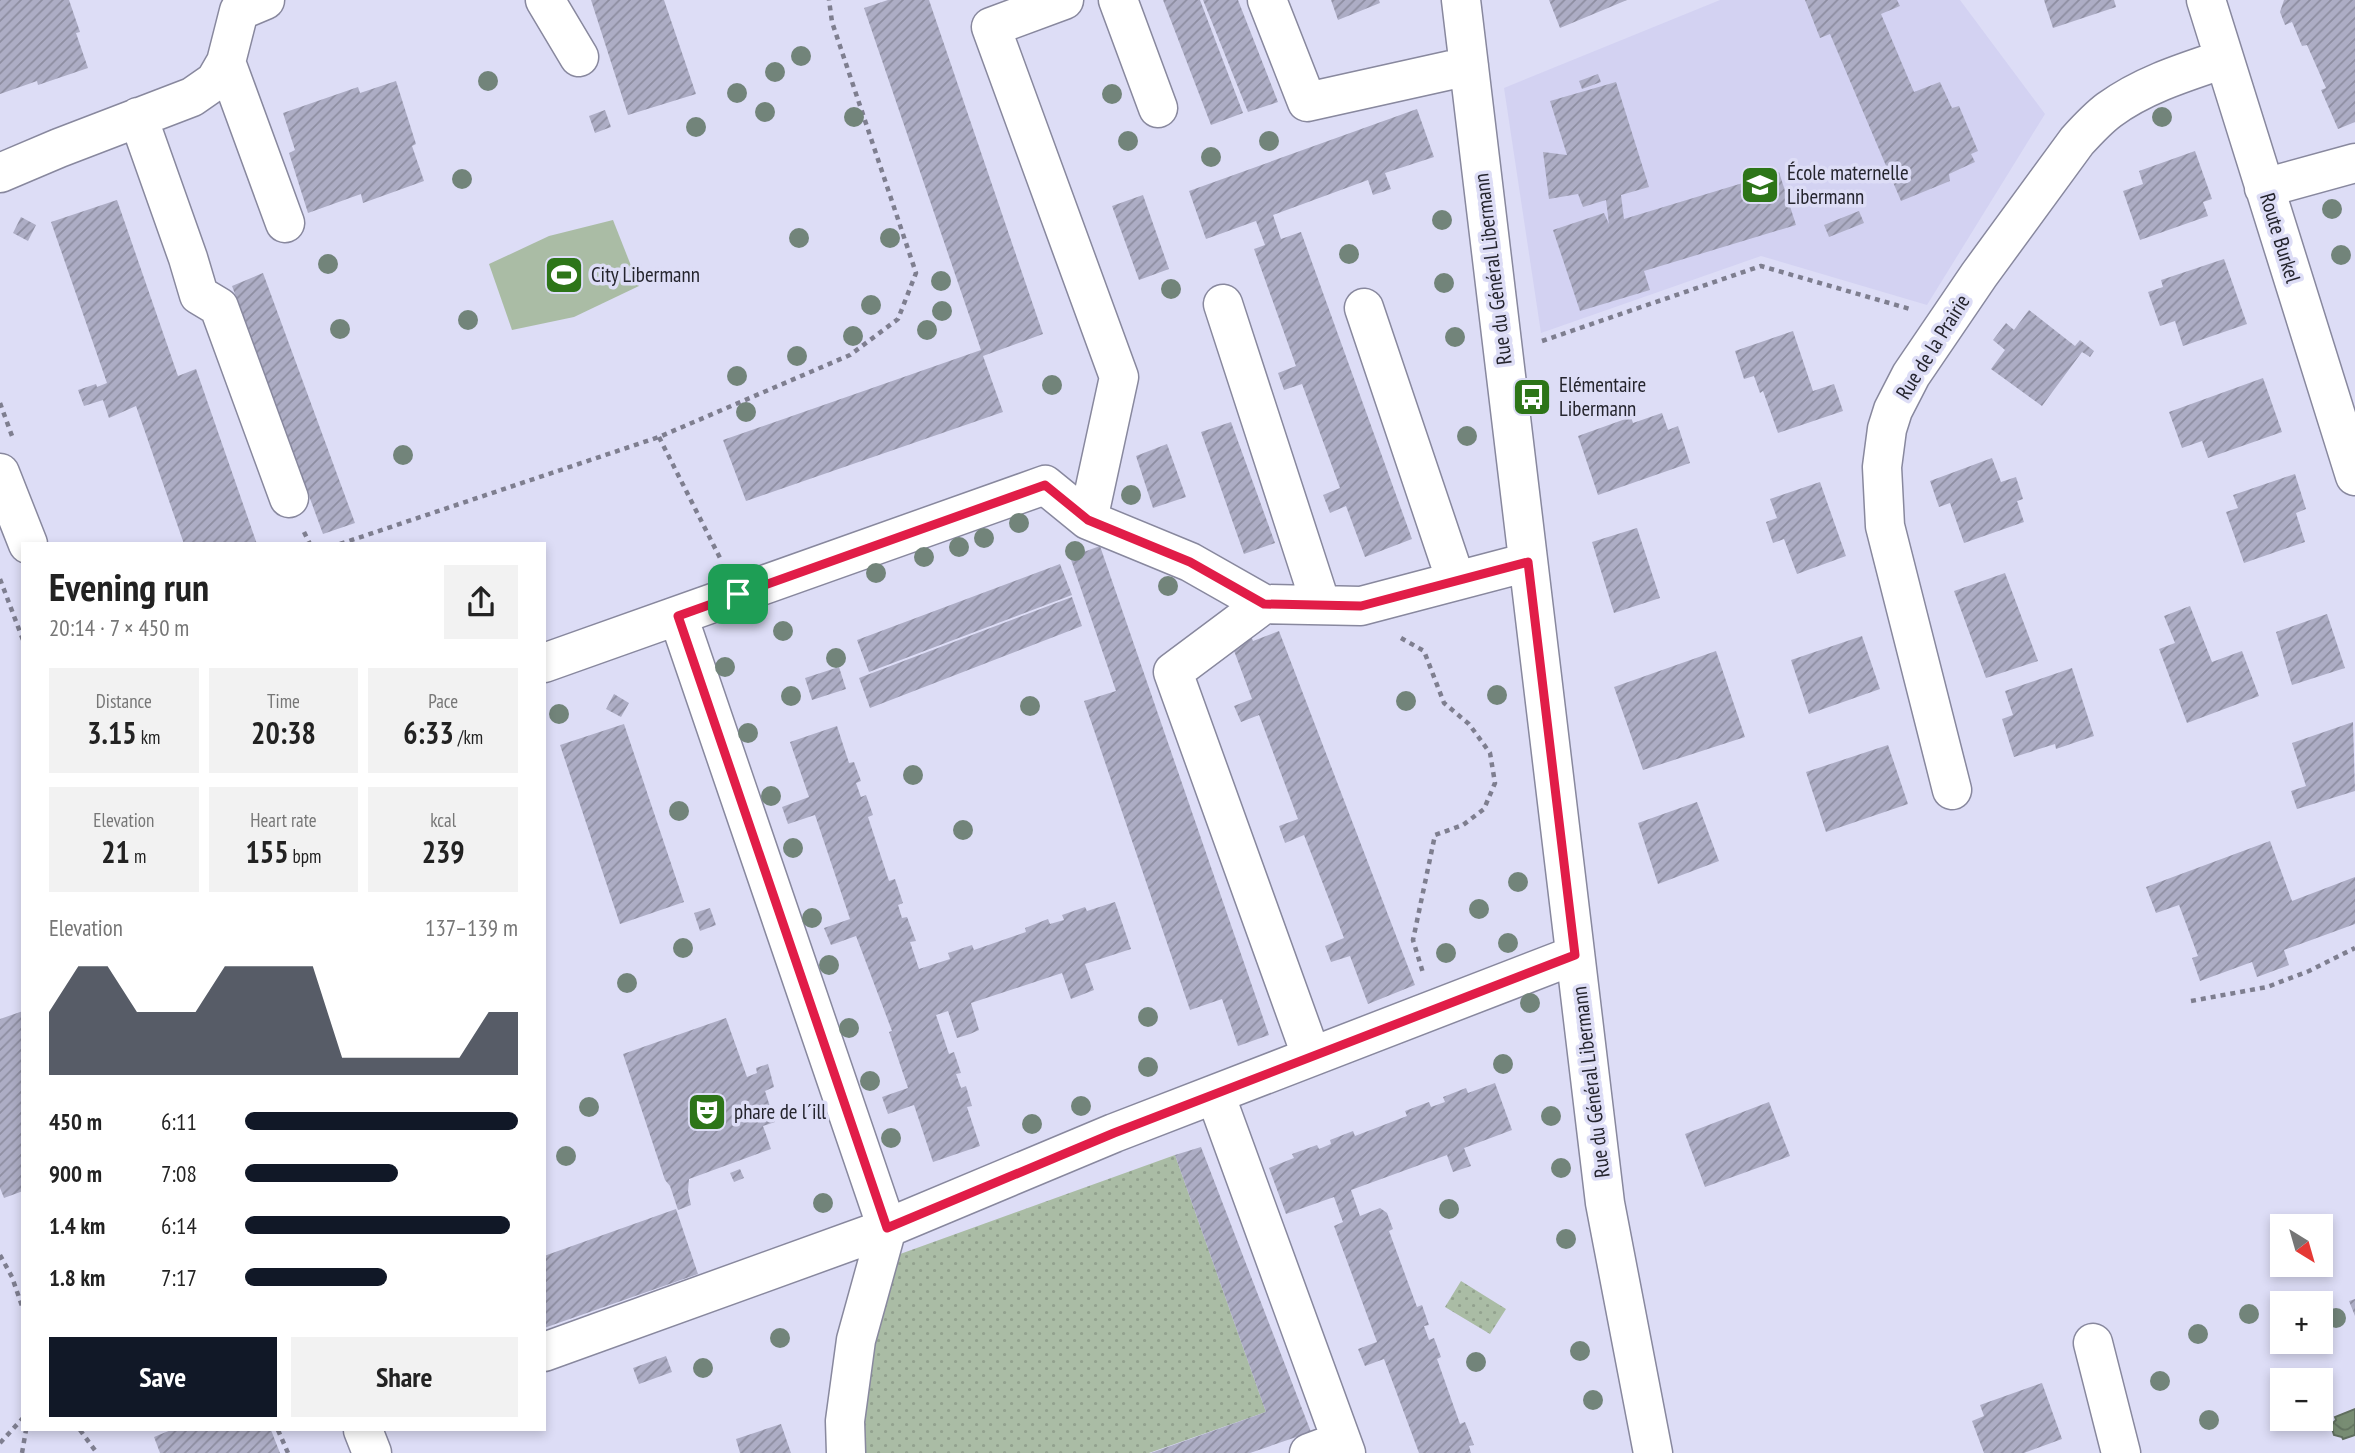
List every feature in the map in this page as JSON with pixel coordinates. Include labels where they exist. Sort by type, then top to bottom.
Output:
[{"type":"street","points":[[0,173],[192,97],[215,81],[226,62],[239,11],[265,0]]},
{"type":"street","points":[[545,0],[579,57]]},
{"type":"street","points":[[1064,0],[991,27],[1119,377],[1088,520]]},
{"type":"street","points":[[1118,0],[1158,108]]},
{"type":"street","points":[[1266,0],[1307,102],[1469,66]]},
{"type":"street","name":"Rue du Général Libermann","points":[[1461,0],[1605,1203],[1653,1453]]},
{"type":"street","name":"Route Burkel","points":[[2206,0],[2264,188],[2348,429],[2355,476]]},
{"type":"street","name":"Rue de la Prairie","points":[[1952,790],[1885,526],[1882,467],[1887,429],[1893,410],[1911,375],[1948,319],[2077,141],[2100,118],[2128,98],[2154,85],[2224,59]]},
{"type":"street","points":[[226,62],[285,222]]},
{"type":"street","points":[[138,117],[199,295],[219,307],[289,498]]},
{"type":"street","points":[[2264,188],[2355,163]]},
{"type":"street","points":[[1223,304],[1321,605]]},
{"type":"street","points":[[1364,307],[1456,581]]},
{"type":"street","points":[[0,473],[27,542]]},
{"type":"street","points":[[546,662],[1045,485],[1088,520],[1190,562],[1264,604],[1361,606],[1528,562]]},
{"type":"street","points":[[1264,604],[1173,673],[1311,1055]]},
{"type":"street","points":[[678,616],[887,1228],[856,1340],[845,1421],[846,1453]]},
{"type":"street","points":[[546,1351],[887,1228],[1114,1133],[1575,955]]},
{"type":"street","points":[[1215,1094],[1332,1449]]},
{"type":"street","points":[[2093,1343],[2121,1453]]},
{"type":"street","points":[[362,1431],[372,1453]]},
{"type":"path","points":[[346,542],[659,437],[850,355],[898,320],[916,273],[832,22],[829,0]]},
{"type":"path","points":[[1503,354],[1761,266],[1948,319]]},
{"type":"path","points":[[659,437],[738,594]]},
{"type":"path","points":[[0,579],[21,635]]},
{"type":"path","points":[[1383,600],[1387,630],[1424,650],[1444,703],[1469,724],[1490,753],[1495,783],[1484,809],[1463,825],[1435,835],[1413,940],[1435,1009]]},
{"type":"path","points":[[2191,1001],[2267,987],[2309,971],[2355,948]]},
{"type":"path","points":[[0,1255],[12,1277],[21,1303]]},
{"type":"path","points":[[0,1443],[21,1420]]},
{"type":"path","points":[[22,1453],[26,1431]]},
{"type":"path","points":[[81,1431],[97,1453]]},
{"type":"path","points":[[278,1431],[288,1453]]},
{"type":"shaded area","name":"École maternelle Libermann","points":[[1720,0],[1960,0],[2045,114],[1927,305],[1761,256],[1541,333],[1504,88]]},
{"type":"shaded area","name":"City Libermann","points":[[613,220],[639,286],[574,317],[512,330],[489,264],[549,236]]},
{"type":"shaded area","points":[[1175,1155],[1266,1412],[1149,1453],[856,1453],[878,1262]]},
{"type":"shaded area","points":[[1461,1281],[1506,1309],[1490,1334],[1445,1307]]},
{"type":"water","points":[[2355,1409],[2355,1435],[2343,1439],[2334,1435],[2335,1417]]},
{"type":"building","points":[[0,0],[69,0],[80,32],[76,33],[88,68],[38,85],[37,81],[0,94]]},
{"type":"building","points":[[591,0],[664,0],[696,94],[628,115]]},
{"type":"building","points":[[888,0],[929,0],[1043,334],[983,356],[1003,412],[746,501],[723,440],[981,350],[864,8]]},
{"type":"building","points":[[1163,0],[1200,0],[1243,113],[1211,125]]},
{"type":"building","points":[[1203,0],[1238,0],[1278,102],[1248,112]]},
{"type":"building","points":[[1331,0],[1379,0],[1380,3],[1338,20]]},
{"type":"building","points":[[1549,0],[1627,0],[1560,28]]},
{"type":"building","points":[[1805,0],[1897,0],[1900,6],[1881,14],[1914,92],[1940,82],[1952,108],[1959,106],[1978,151],[1971,154],[1975,162],[1949,174],[1950,181],[1901,201],[1830,34],[1820,38]]},
{"type":"building","points":[[2044,0],[2114,0],[2116,7],[2053,28]]},
{"type":"building","points":[[2284,0],[2355,0],[2355,122],[2338,129],[2321,90],[2326,88],[2307,45],[2302,46],[2292,22],[2285,25],[2280,12]]},
{"type":"building","points":[[1598,74],[1601,82],[1582,89],[1579,81]]},
{"type":"building","points":[[396,81],[416,144],[412,146],[424,181],[363,203],[361,194],[308,213],[289,153],[295,150],[283,113],[358,87],[360,93]]},
{"type":"building","points":[[1616,82],[1649,187],[1621,195],[1624,219],[1779,172],[1796,225],[1644,271],[1650,290],[1580,311],[1553,230],[1604,213],[1609,224],[1606,200],[1583,207],[1578,194],[1549,199],[1543,152],[1567,155],[1550,101]]},
{"type":"building","points":[[1417,109],[1434,157],[1385,173],[1391,189],[1373,195],[1368,180],[1273,215],[1281,239],[1301,232],[1412,539],[1365,557],[1346,506],[1330,513],[1323,495],[1340,488],[1302,384],[1284,390],[1278,373],[1296,366],[1254,249],[1265,245],[1256,221],[1206,239],[1189,191]]},
{"type":"building","points":[[605,110],[611,127],[595,133],[589,116]]},
{"type":"building","points":[[2195,151],[2212,199],[2203,202],[2208,216],[2140,240],[2123,191],[2143,184],[2139,171]]},
{"type":"building","points":[[1143,195],[1169,269],[1139,280],[1112,206]]},
{"type":"building","points":[[117,200],[178,376],[196,369],[256,542],[183,542],[136,406],[109,418],[103,400],[84,406],[78,390],[107,383],[51,222]]},
{"type":"building","points":[[1859,211],[1864,223],[1829,237],[1824,225]]},
{"type":"building","points":[[21,217],[36,225],[28,241],[13,233]]},
{"type":"building","points":[[2224,259],[2247,324],[2183,346],[2175,321],[2160,326],[2148,292],[2163,287],[2161,280]]},
{"type":"building","points":[[263,273],[355,523],[323,534],[232,286]]},
{"type":"building","points":[[2029,310],[2075,346],[2080,340],[2094,351],[2090,357],[2082,352],[2042,406],[1991,369],[2005,350],[1993,340],[2006,323],[2014,330]]},
{"type":"building","points":[[1793,331],[1813,391],[1834,384],[1843,411],[1778,433],[1763,391],[1760,393],[1754,376],[1744,379],[1735,351]]},
{"type":"building","points":[[2263,378],[2282,432],[2208,458],[2202,441],[2182,448],[2169,412]]},
{"type":"building","points":[[1662,413],[1668,430],[1678,426],[1690,463],[1598,495],[1578,436],[1631,417],[1633,423]]},
{"type":"building","points":[[1231,422],[1275,543],[1244,554],[1201,432]]},
{"type":"building","points":[[1167,444],[1186,497],[1153,508],[1136,456]]},
{"type":"building","points":[[1992,458],[2001,482],[2016,477],[2023,499],[2017,501],[2024,522],[1964,543],[1950,503],[1939,507],[1930,481]]},
{"type":"building","points":[[2295,474],[2306,509],[2296,513],[2305,542],[2244,563],[2226,512],[2238,508],[2233,495]]},
{"type":"building","points":[[1820,482],[1846,556],[1797,574],[1784,539],[1773,543],[1766,522],[1777,518],[1770,499]]},
{"type":"building","points":[[1637,528],[1660,598],[1614,613],[1592,542]]},
{"type":"building","points":[[1100,546],[1269,1035],[1238,1046],[1222,999],[1190,1010],[1084,701],[1116,691],[1070,557]]},
{"type":"building","points":[[1060,564],[1072,595],[869,672],[857,640]]},
{"type":"building","points":[[2005,573],[2038,661],[1986,678],[1954,591]]},
{"type":"building","points":[[1072,597],[1082,626],[870,708],[859,678]]},
{"type":"building","points":[[2190,606],[2212,662],[2242,651],[2259,696],[2187,723],[2159,649],[2175,643],[2164,616]]},
{"type":"building","points":[[2327,614],[2345,668],[2292,685],[2276,632]]},
{"type":"building","points":[[1279,631],[1415,985],[1368,1004],[1350,956],[1331,962],[1325,946],[1344,938],[1304,835],[1285,843],[1279,826],[1298,819],[1259,715],[1241,722],[1234,706],[1252,699],[1233,648],[1245,643],[1244,639],[1251,636],[1253,641]]},
{"type":"building","points":[[1862,636],[1880,689],[1809,714],[1791,660]]},
{"type":"building","points":[[1716,651],[1745,737],[1643,770],[1614,687]]},
{"type":"building","points":[[839,667],[846,689],[812,700],[805,678]]},
{"type":"building","points":[[2072,668],[2094,736],[2056,749],[2055,744],[2014,757],[2002,719],[2013,715],[2005,691]]},
{"type":"building","points":[[614,694],[629,703],[621,717],[606,709]]},
{"type":"building","points":[[2353,722],[2355,791],[2297,809],[2291,791],[2306,786],[2292,743]]},
{"type":"building","points":[[624,724],[684,902],[620,924],[560,745]]},
{"type":"building","points":[[837,726],[849,763],[854,762],[861,781],[856,783],[861,797],[866,795],[873,815],[868,817],[889,881],[895,879],[903,903],[898,905],[902,918],[907,917],[916,941],[910,942],[919,969],[950,959],[948,953],[972,945],[974,950],[1026,932],[1025,928],[1048,919],[1050,924],[1064,920],[1062,915],[1085,907],[1087,911],[1115,902],[1131,949],[1085,964],[1094,990],[1071,999],[1062,973],[971,1003],[979,1030],[970,1034],[957,1038],[948,1011],[936,1015],[949,1054],[954,1052],[961,1073],[956,1074],[961,1088],[966,1086],[972,1106],[967,1107],[980,1146],[933,1162],[914,1105],[888,1114],[882,1097],[908,1088],[889,1032],[892,1031],[856,936],[831,945],[824,928],[850,919],[815,815],[788,824],[782,807],[809,797],[790,742]]},
{"type":"building","points":[[1888,745],[1908,804],[1826,832],[1806,772]]},
{"type":"building","points":[[1697,802],[1719,861],[1658,884],[1638,823]]},
{"type":"building","points":[[2270,841],[2292,901],[2355,877],[2355,924],[2284,950],[2289,965],[2257,977],[2252,962],[2200,981],[2192,958],[2198,956],[2179,905],[2156,913],[2146,887]]},
{"type":"building","points":[[710,908],[716,925],[700,931],[694,913]]},
{"type":"building","points":[[21,1012],[21,1192],[4,1198],[0,1188],[0,1019]]},
{"type":"building","name":"phare de l´ill","points":[[726,1018],[747,1077],[757,1073],[756,1068],[768,1064],[774,1087],[765,1091],[775,1122],[763,1126],[771,1149],[689,1179],[691,1205],[678,1210],[670,1186],[665,1180],[623,1054]]},
{"type":"building","points":[[1495,1083],[1512,1130],[1464,1148],[1471,1166],[1453,1172],[1447,1155],[1351,1190],[1360,1216],[1380,1208],[1387,1213],[1393,1229],[1389,1231],[1417,1307],[1422,1305],[1429,1325],[1424,1326],[1429,1340],[1434,1338],[1441,1357],[1437,1359],[1460,1424],[1465,1422],[1474,1445],[1469,1446],[1471,1453],[1419,1453],[1384,1359],[1365,1366],[1358,1349],[1377,1342],[1334,1226],[1343,1222],[1334,1197],[1286,1214],[1269,1168],[1294,1158],[1292,1154],[1317,1145],[1319,1149],[1331,1144],[1330,1140],[1353,1131],[1355,1136],[1407,1116],[1405,1111],[1429,1102],[1431,1107],[1445,1102],[1443,1097],[1466,1088],[1468,1093]]},
{"type":"building","points":[[1769,1102],[1790,1156],[1705,1187],[1685,1134]]},
{"type":"building","points":[[1201,1147],[1311,1432],[1250,1453],[1151,1453],[1266,1412],[1175,1155]]},
{"type":"building","points":[[740,1169],[744,1178],[734,1182],[730,1173]]},
{"type":"building","points":[[676,1209],[698,1274],[546,1327],[546,1255]]},
{"type":"building","points":[[2355,1299],[2355,1316],[2349,1301]]},
{"type":"building","points":[[666,1356],[672,1372],[639,1384],[633,1368]]},
{"type":"building","points":[[2042,1383],[2062,1439],[2024,1453],[1984,1453],[1972,1421],[1984,1416],[1980,1405]]},
{"type":"building","points":[[781,1424],[791,1453],[740,1453],[736,1439]]},
{"type":"building","points":[[169,1431],[271,1431],[280,1453],[160,1453],[154,1437]]},
{"type":"place","name":"École maternelle Libermann","points":[[1760,185]]},
{"type":"place","name":"City Libermann","points":[[564,275]]},
{"type":"place","name":"Elémentaire Libermann","points":[[1532,397]]},
{"type":"place","name":"phare de l´ill","points":[[707,1112]]},
{"type":"route","points":[[1045,485],[1088,520],[1190,562],[1264,604],[1361,606],[1528,562],[1575,955],[1114,1133],[887,1228],[678,616],[738,594],[1045,485]]}]
